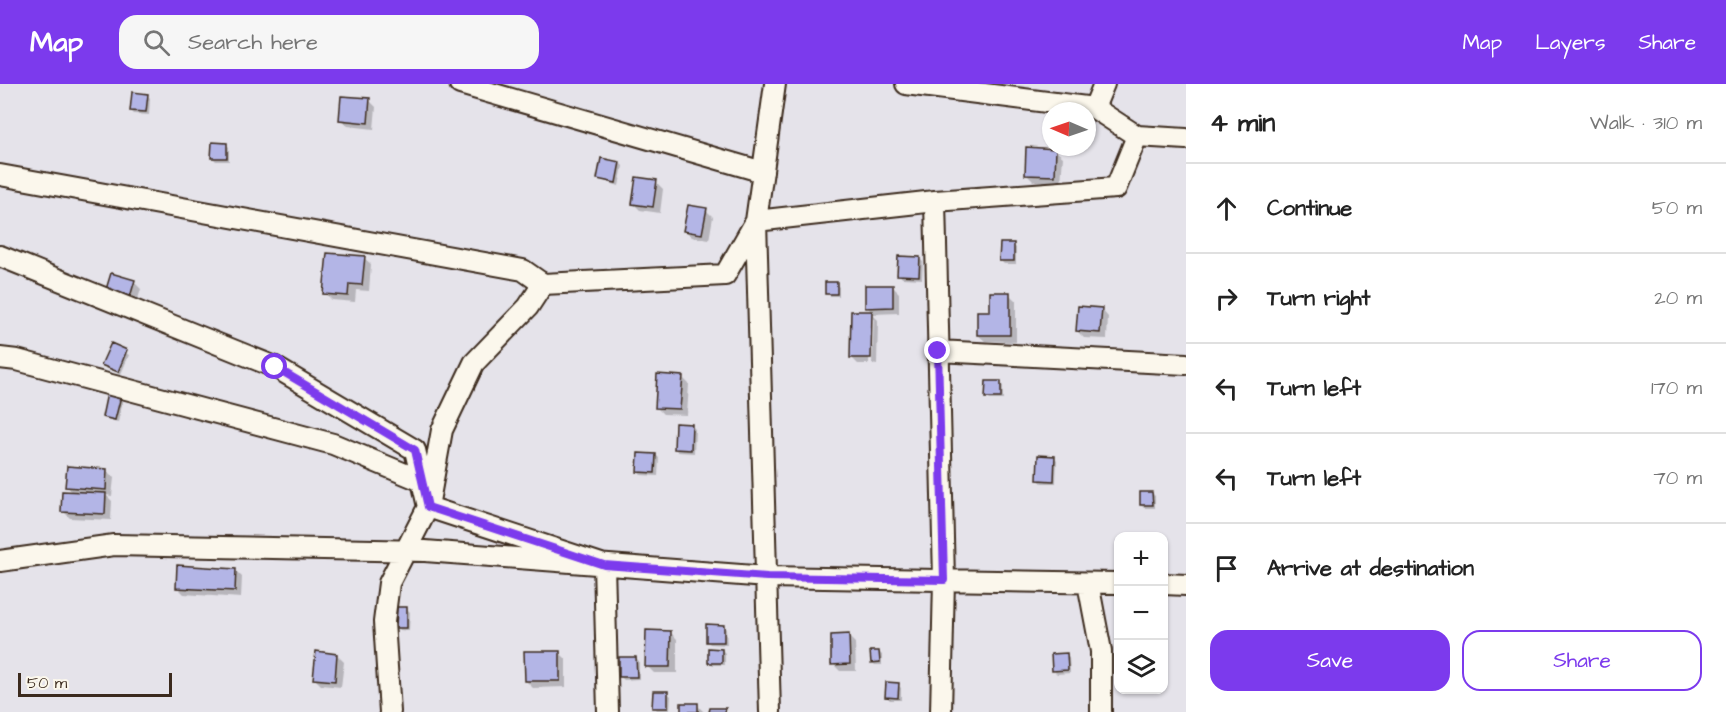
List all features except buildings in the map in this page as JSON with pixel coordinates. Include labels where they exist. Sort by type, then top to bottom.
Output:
[{"type":"street","points":[[460,84],[763,172]]},
{"type":"street","points":[[770,712],[756,221],[775,84]]},
{"type":"street","points":[[906,84],[1047,102]]},
{"type":"street","points":[[1096,103],[1104,84]]},
{"type":"street","points":[[1096,109],[1137,136],[1186,139]]},
{"type":"street","points":[[756,221],[935,201],[1116,188],[1137,136]]},
{"type":"street","points":[[0,175],[523,270],[543,284],[725,275],[756,221]]},
{"type":"street","points":[[935,201],[944,580],[941,712]]},
{"type":"street","points":[[0,256],[275,367],[415,450],[428,507]]},
{"type":"street","points":[[390,712],[384,622],[389,583],[428,507],[442,430],[474,363],[528,307],[543,284]]},
{"type":"street","points":[[938,351],[1186,364]]},
{"type":"street","points":[[0,358],[17,360],[333,444],[422,481]]},
{"type":"street","points":[[428,507],[604,565]]},
{"type":"street","points":[[0,561],[114,545],[406,550],[767,577],[1114,584]]},
{"type":"street","points":[[604,565],[608,712]]},
{"type":"street","points":[[1088,583],[1101,651],[1101,712]]},
{"type":"street","points":[[1168,584],[1186,585]]},
{"type":"route","points":[[275,367],[415,450],[428,507],[604,565],[767,577],[944,580],[938,351]]}]
